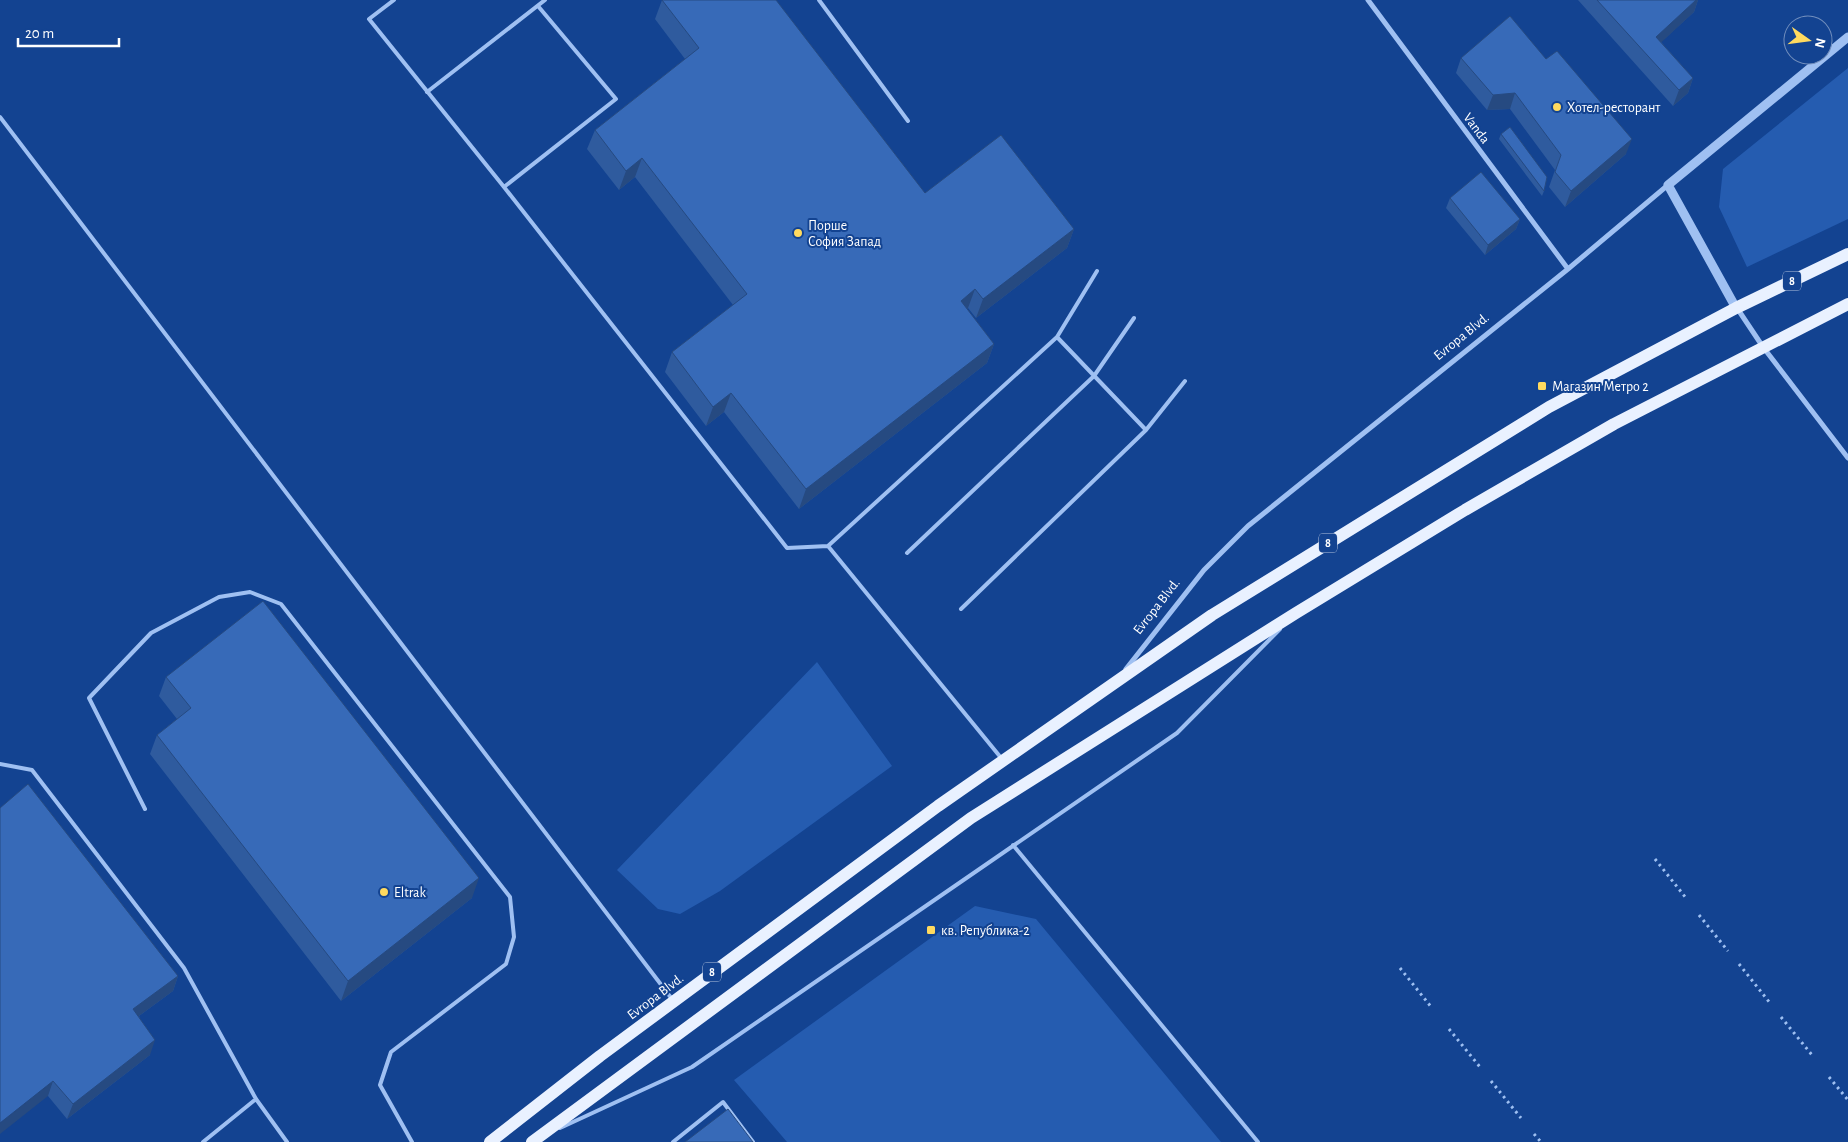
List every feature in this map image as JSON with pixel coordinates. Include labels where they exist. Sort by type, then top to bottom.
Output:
[{"type":"main road","name":"8","points":[[1003,760],[1212,615],[1549,407],[1736,308],[1848,254]]},
{"type":"main road","name":"8","points":[[533,1141],[971,818],[1296,613],[1466,510],[1614,424],[1848,304]]},
{"type":"main road","name":"Evropa Blvd.","points":[[490,1142],[673,1001],[1003,760]]},
{"type":"street","name":"Vanda","points":[[1368,0],[1568,269]]},
{"type":"street","name":"Evropa Blvd.","points":[[1116,681],[1204,570],[1248,526],[1568,269],[1668,184],[1848,38]]},
{"type":"street","points":[[1668,184],[1736,308],[1763,348],[1848,458]]},
{"type":"lane","points":[[394,0],[369,19],[504,187],[787,548],[828,546],[1057,337],[1097,271]]},
{"type":"lane","points":[[427,92],[545,0]]},
{"type":"lane","points":[[819,0],[908,121]]},
{"type":"lane","points":[[504,187],[616,99],[538,6]]},
{"type":"lane","points":[[0,117],[673,1001]]},
{"type":"lane","points":[[907,553],[1094,376],[1134,318]]},
{"type":"lane","points":[[1057,337],[1146,430]]},
{"type":"lane","points":[[960,609],[1146,430],[1185,381]]},
{"type":"lane","points":[[828,546],[1003,760]]},
{"type":"lane","points":[[145,809],[89,698],[151,633],[219,597],[250,592],[281,604],[510,897],[514,938],[506,964],[391,1052],[380,1085],[412,1142]]},
{"type":"lane","points":[[533,1141],[692,1067],[1177,733],[1296,613]]},
{"type":"lane","points":[[0,764],[32,770],[148,920],[184,968],[256,1099],[287,1142]]},
{"type":"lane","points":[[1013,845],[1258,1142]]},
{"type":"lane","points":[[203,1142],[256,1099]]},
{"type":"lane","points":[[673,1142],[724,1102],[753,1142]]},
{"type":"path","points":[[1655,859],[1686,898]]},
{"type":"path","points":[[1699,915],[1728,951]]},
{"type":"path","points":[[1739,964],[1770,1003]]},
{"type":"path","points":[[1400,968],[1432,1008]]},
{"type":"path","points":[[1781,1017],[1812,1055]]},
{"type":"path","points":[[1450,1029],[1480,1067]]},
{"type":"path","points":[[1829,1077],[1848,1100]]},
{"type":"path","points":[[1491,1081],[1521,1118]]},
{"type":"path","points":[[1534,1134],[1541,1142]]},
{"type":"shaded area","points":[[1848,68],[1848,219],[1747,267],[1719,207],[1723,169]]},
{"type":"shaded area","points":[[817,662],[892,766],[720,891],[680,914],[658,909],[617,870]]},
{"type":"shaded area","points":[[975,906],[1036,919],[1221,1142],[787,1142],[734,1080]]},
{"type":"building","points":[[662,0],[776,0],[925,193],[1001,135],[1074,229],[983,299],[975,289],[961,301],[994,344],[806,489],[731,393],[713,407],[672,352],[747,294],[642,158],[626,171],[595,130],[699,48]]},
{"type":"building","points":[[1597,0],[1696,0],[1656,37],[1693,78],[1679,90]]},
{"type":"building","points":[[1510,16],[1546,59],[1557,51],[1632,139],[1571,191],[1555,172],[1561,155],[1515,93],[1493,95],[1461,58]]},
{"type":"building","points":[[1510,127],[1547,177],[1544,191],[1501,134]]},
{"type":"building","points":[[1481,172],[1520,219],[1488,245],[1450,198]]},
{"type":"building","points":[[263,601],[479,878],[348,981],[157,735],[191,708],[166,677]]},
{"type":"building","points":[[28,784],[178,976],[133,1009],[155,1040],[73,1104],[53,1081],[0,1123],[0,808]]},
{"type":"building","points":[[728,1109],[753,1142],[685,1142]]},
{"type":"place","name":"Хотел-ресторант","points":[[1557,107]]},
{"type":"place","name":"Порше София Запад","points":[[798,233]]},
{"type":"place","name":"Магазин Метро 2","points":[[1542,386]]},
{"type":"place","name":"Eltrak","points":[[384,892]]},
{"type":"place","name":"кв. Република-2","points":[[931,930]]}]
